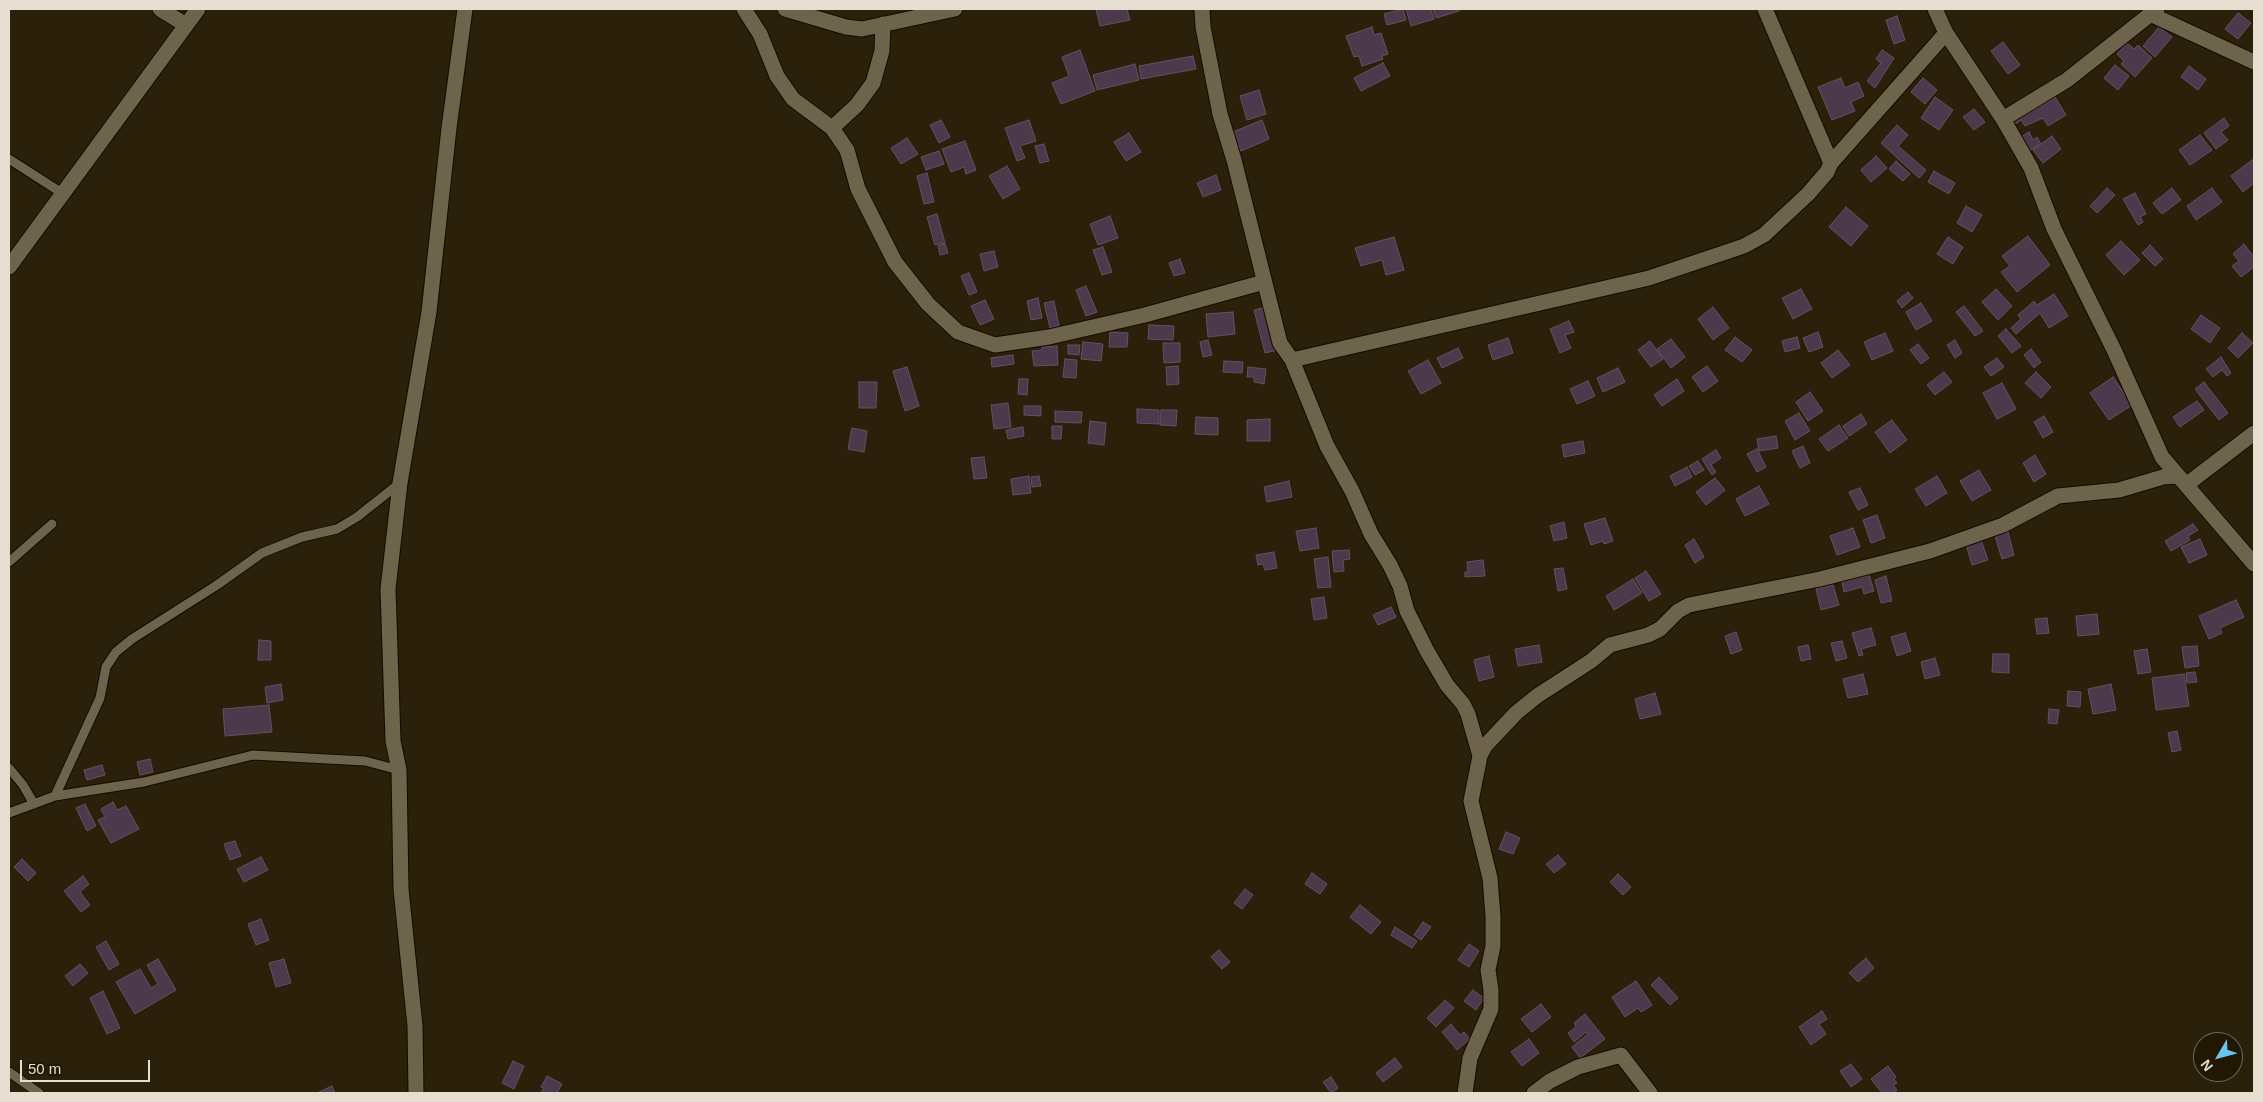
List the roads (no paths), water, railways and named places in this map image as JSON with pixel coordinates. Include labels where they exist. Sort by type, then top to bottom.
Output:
[{"type":"street","points":[[160,9],[186,25]]},
{"type":"street","points":[[9,267],[198,9]]},
{"type":"street","points":[[416,1093],[415,1026],[401,889],[399,770],[393,741],[388,589],[400,483],[429,312],[449,128],[465,9]]},
{"type":"street","points":[[744,9],[760,34],[777,76],[793,99],[832,128],[847,150],[858,189],[895,262],[928,304],[958,332],[996,345],[1049,337],[1145,315],[1264,282]]},
{"type":"street","points":[[785,9],[846,28],[862,29],[954,9]]},
{"type":"street","points":[[1202,9],[1203,27],[1220,114],[1236,168],[1280,343],[1292,360],[1327,446],[1352,491],[1371,534],[1400,586],[1407,611],[1427,652],[1447,685],[1463,704],[1468,714],[1480,756]]},
{"type":"street","points":[[1765,9],[1831,163]]},
{"type":"street","points":[[1935,9],[1946,33],[2003,119],[2031,168],[2054,229],[2114,350],[2162,457],[2254,564]]},
{"type":"street","points":[[2003,119],[2067,80],[2154,11],[2254,62]]},
{"type":"street","points":[[832,128],[857,104],[873,83],[882,51],[883,24]]},
{"type":"street","points":[[1292,360],[1649,278],[1744,246],[1764,235],[1801,201],[1827,172],[1831,163],[1946,33]]},
{"type":"street","points":[[1465,1093],[1470,1058],[1491,1009],[1488,970],[1493,946],[1490,878],[1471,800],[1480,756],[1486,746],[1499,731],[1537,696],[1575,673],[1610,645],[1660,629],[1678,611],[1689,605],[1820,579],[1930,551],[2003,525],[2058,496],[2080,496],[2119,490],[2164,477],[2181,481],[2254,433]]},
{"type":"street","points":[[1534,1093],[1578,1067],[1621,1055],[1650,1093]]},
{"type":"lane","points":[[9,159],[62,193]]},
{"type":"lane","points":[[55,796],[100,698],[106,667],[116,652],[132,639],[218,585],[262,553],[302,537],[338,528],[357,517],[400,483]]},
{"type":"lane","points":[[9,562],[52,524]]},
{"type":"lane","points":[[9,814],[55,796],[144,782],[253,755],[365,761],[399,770]]},
{"type":"lane","points":[[9,768],[23,784],[34,804]]},
{"type":"lane","points":[[9,1072],[39,1093]]}]
